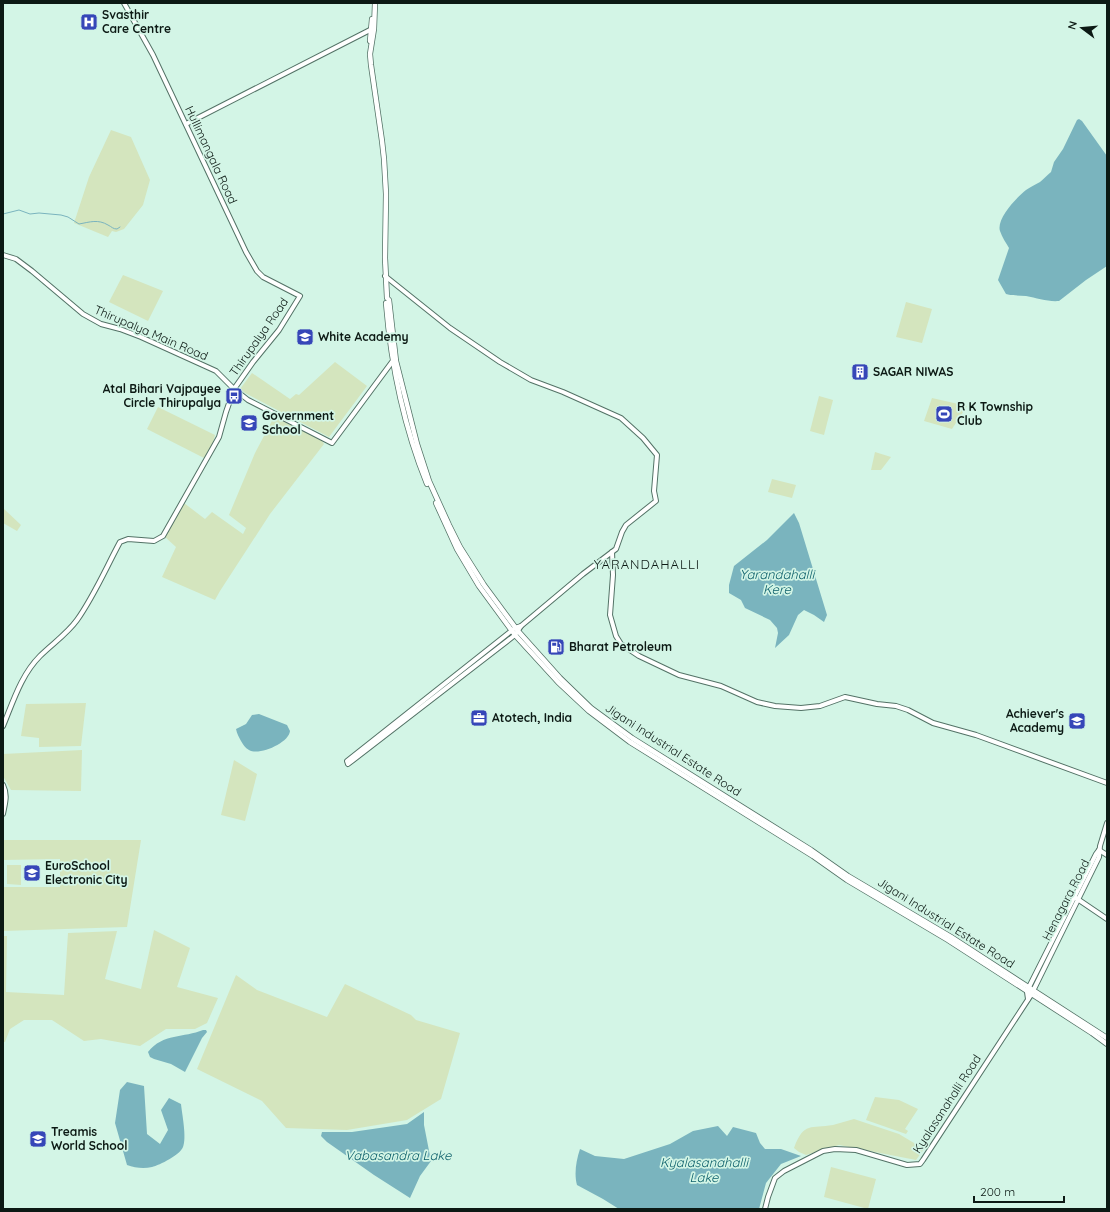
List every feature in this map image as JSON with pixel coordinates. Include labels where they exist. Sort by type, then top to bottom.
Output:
[{"type":"main road","name":"Jigani Industrial Estate Road","points":[[375,3],[374,29],[370,54],[372,80],[384,159],[386,201],[386,306],[394,361],[414,449],[446,527],[479,586],[558,682],[589,711],[630,742],[812,856],[847,880],[942,936],[1030,992],[1107,1044]]},
{"type":"main road","points":[[370,54],[370,30],[374,9]]},
{"type":"main road","name":"Jigani Industrial Estate Road","points":[[387,298],[389,300],[394,361]]},
{"type":"main road","name":"Jigani Industrial Estate Road","points":[[1030,992],[1107,1038]]},
{"type":"street","name":"Hullimangala Road","points":[[124,3],[153,55],[246,252],[257,271],[263,277],[300,296]]},
{"type":"street","points":[[186,124],[370,30]]},
{"type":"street","name":"Thirupalya Main Road","points":[[3,255],[16,259],[83,314],[101,324],[141,337],[216,371],[234,389],[248,400],[332,443],[394,361]]},
{"type":"street","points":[[348,762],[515,631],[583,574],[616,549],[626,525],[656,501],[654,491],[657,455],[653,449],[621,418],[531,380],[492,357],[450,328],[385,276]]},
{"type":"street","name":"Thirupalya Road","points":[[234,389],[253,362],[279,330],[300,296]]},
{"type":"street","points":[[3,726],[18,688],[28,670],[39,657],[59,640],[76,622],[89,602],[120,542],[128,539],[154,541],[163,536],[219,438],[234,389]]},
{"type":"street","points":[[612,552],[613,571],[610,615],[616,636],[622,644],[639,656],[679,675],[721,686],[757,702],[776,706],[801,708],[820,706],[845,697],[877,704],[896,706],[908,710],[933,723],[976,735],[1107,783]]},
{"type":"street","points":[[3,784],[6,792],[3,814]]},
{"type":"street","name":"Henagara Road","points":[[1030,992],[1099,850],[1107,823]]},
{"type":"street","points":[[1099,850],[1107,855]]},
{"type":"street","points":[[1076,898],[1107,919]]},
{"type":"street","name":"Kyalasanahalli Road","points":[[765,1209],[775,1178],[784,1171],[823,1151],[835,1149],[856,1150],[907,1165],[920,1164],[1030,992]]},
{"type":"green space","points":[[111,130],[131,137],[150,180],[143,205],[124,229],[116,232],[112,231],[108,237],[74,223],[89,177]]},
{"type":"green space","points":[[123,275],[163,291],[148,321],[109,302]]},
{"type":"green space","points":[[906,302],[932,309],[922,343],[896,337]]},
{"type":"green space","points":[[335,362],[367,386],[329,437],[240,389],[252,373],[290,399],[296,394],[299,395]]},
{"type":"green space","points":[[819,396],[833,400],[824,435],[810,431]]},
{"type":"green space","name":"R K Township Club","points":[[932,398],[967,406],[952,429],[924,421]]},
{"type":"green space","points":[[158,407],[215,435],[213,443],[204,458],[147,429]]},
{"type":"green space","points":[[274,417],[321,439],[324,444],[270,514],[215,600],[162,577],[176,547],[165,537],[184,503],[205,519],[212,512],[243,534],[246,528],[229,515],[255,453]]},
{"type":"green space","points":[[875,452],[891,457],[881,470],[871,470]]},
{"type":"green space","points":[[772,479],[796,485],[792,498],[768,492]]},
{"type":"green space","points":[[3,508],[21,525],[17,531],[3,523]]},
{"type":"green space","points":[[86,703],[81,746],[39,747],[39,738],[21,736],[26,704]]},
{"type":"green space","points":[[82,750],[81,791],[11,790],[3,776],[3,754]]},
{"type":"green space","points":[[234,760],[257,774],[245,821],[221,815]]},
{"type":"green space","points":[[3,840],[141,840],[127,927],[3,931],[3,887],[60,887],[60,859],[3,860]]},
{"type":"green space","points":[[7,865],[21,865],[21,885],[7,884]]},
{"type":"green space","points":[[154,930],[190,948],[177,987],[218,998],[207,1023],[195,1029],[166,1029],[140,1046],[101,1039],[84,1041],[52,1020],[24,1020],[10,1029],[5,1042],[3,1042],[3,936],[7,936],[6,992],[64,995],[68,933],[117,931],[105,979],[141,989]]},
{"type":"green space","points":[[236,975],[257,990],[327,1017],[345,984],[411,1015],[416,1020],[460,1033],[441,1099],[407,1120],[347,1130],[286,1128],[262,1101],[197,1069]]},
{"type":"green space","points":[[875,1097],[899,1100],[918,1109],[905,1129],[908,1131],[906,1134],[866,1120]]},
{"type":"green space","points":[[854,1119],[899,1134],[924,1149],[916,1160],[839,1145],[806,1155],[794,1148],[801,1134],[809,1128],[833,1125]]},
{"type":"green space","points":[[831,1167],[876,1179],[868,1209],[824,1197]]},
{"type":"water","points":[[1079,119],[1107,156],[1107,266],[1059,301],[1006,294],[998,280],[1009,248],[1000,231],[1001,221],[1008,209],[1018,198],[1051,172],[1054,162],[1063,149],[1077,120]]},
{"type":"water","name":"Yarandahalli Kere","points":[[794,513],[799,523],[827,615],[824,622],[804,610],[798,615],[789,635],[775,648],[778,633],[777,628],[770,620],[745,608],[741,600],[729,593],[729,585],[734,566],[767,540]]},
{"type":"water","points":[[259,714],[287,725],[290,731],[285,740],[273,747],[259,751],[249,750],[244,746],[236,729],[246,724],[252,715]]},
{"type":"water","points":[[206,1030],[207,1032],[202,1038],[185,1072],[171,1064],[150,1057],[148,1052],[160,1042]]},
{"type":"water","points":[[127,1082],[144,1086],[147,1134],[160,1144],[168,1130],[161,1110],[169,1098],[181,1104],[184,1132],[183,1147],[174,1156],[156,1166],[143,1168],[127,1165],[115,1123],[120,1090]]},
{"type":"water","name":"Vabasandra Lake","points":[[424,1112],[424,1125],[431,1161],[420,1176],[410,1198],[374,1175],[327,1142],[321,1136],[322,1132],[352,1132],[407,1124]]},
{"type":"water","name":"Kyalasanahalli Lake","points":[[718,1126],[727,1136],[733,1127],[756,1133],[760,1143],[765,1149],[781,1149],[801,1156],[781,1164],[766,1183],[759,1209],[619,1209],[577,1185],[576,1167],[580,1149],[595,1156],[624,1159],[670,1144],[693,1131]]},
{"type":"waterway","points":[[3,214],[19,210],[30,214],[39,213],[61,215],[68,217],[79,224],[97,222],[104,223],[114,229],[120,227]]},
{"type":"place","name":"Svasthir Care Centre","points":[[89,22]]},
{"type":"place","name":"White Academy","points":[[305,337]]},
{"type":"place","name":"SAGAR NIWAS","points":[[860,372]]},
{"type":"place","name":"Atal Bihari Vajpayee Circle Thirupalya","points":[[234,396]]},
{"type":"place","name":"R K Township Club","points":[[944,414]]},
{"type":"place","name":"Government School","points":[[249,423]]},
{"type":"place","name":"Bharat Petroleum","points":[[556,647]]},
{"type":"place","name":"Atotech, India","points":[[479,718]]},
{"type":"place","name":"Achiever's Academy","points":[[1077,721]]},
{"type":"place","name":"EuroSchool Electronic City","points":[[32,873]]},
{"type":"place","name":"Treamis World School","points":[[38,1139]]},
{"type":"district","name":"YARANDAHALLI","points":[[647,564]]}]
